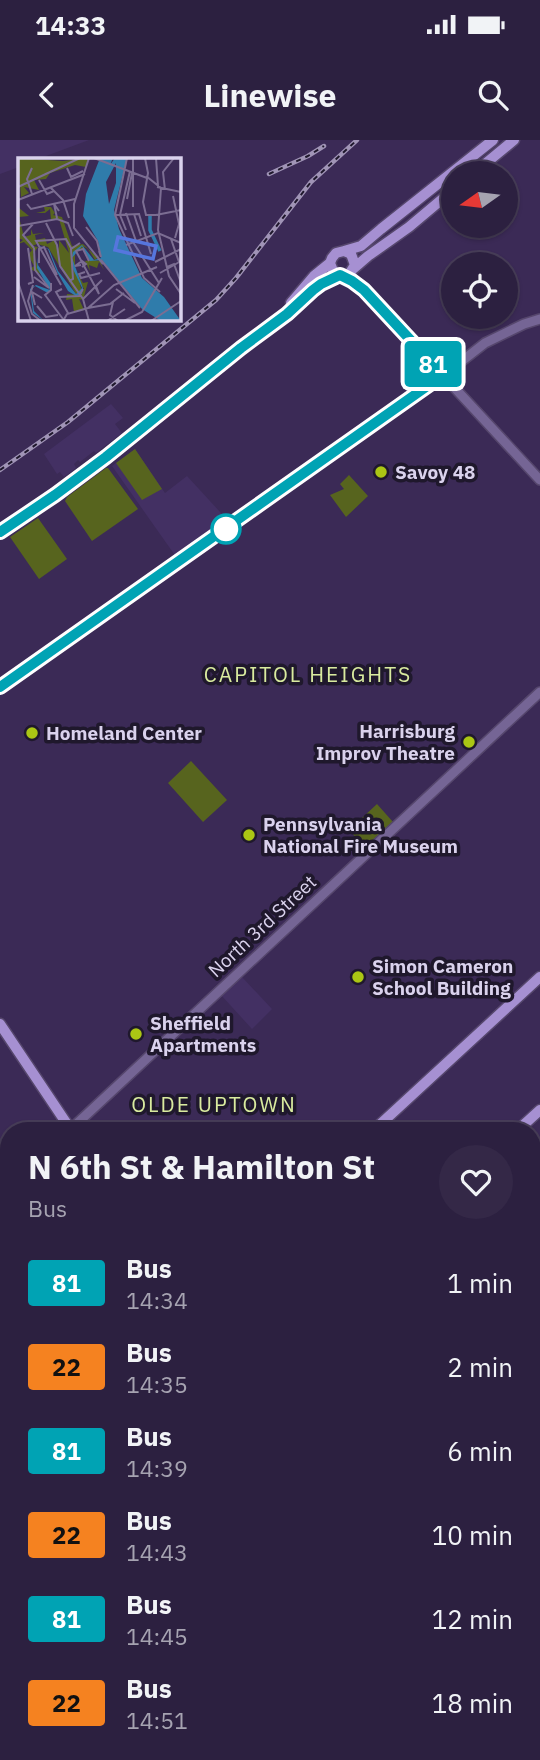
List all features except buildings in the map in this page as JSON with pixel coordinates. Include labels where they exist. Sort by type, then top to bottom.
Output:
[{"type":"main road","points":[[264,330],[314,276],[330,264],[333,255],[361,246],[493,140]]},
{"type":"main road","points":[[489,161],[514,140]]},
{"type":"main road","points":[[0,532],[106,457],[287,314],[313,290],[347,273],[441,200]]},
{"type":"main road","points":[[381,229],[390,241]]},
{"type":"main road","points":[[344,251],[355,261],[347,273]]},
{"type":"main road","points":[[330,264],[333,271],[347,273],[364,290],[540,480]]},
{"type":"main road","points":[[0,687],[485,343],[540,319]]},
{"type":"main road","name":"North 3rd Street","points":[[79,1122],[540,692]]},
{"type":"main road","points":[[383,1122],[540,977]]},
{"type":"main road","points":[[0,1024],[65,1122]]},
{"type":"shaded area","points":[[0,140],[89,140],[41,158],[18,158],[18,167],[0,174]]},
{"type":"shaded area","points":[[111,404],[123,418],[115,424],[122,433],[96,453],[94,451],[80,462],[78,460],[74,464],[76,468],[64,477],[60,472],[57,474],[44,454]]},
{"type":"shaded area","points":[[135,449],[165,493],[187,476],[232,525],[179,561],[112,466]]},
{"type":"shaded area","points":[[241,976],[272,1009],[252,1029],[221,995]]},
{"type":"green space","points":[[135,449],[162,489],[142,500],[116,463]]},
{"type":"green space","points":[[106,468],[138,509],[92,541],[65,501]]},
{"type":"green space","points":[[349,475],[368,496],[346,517],[330,495],[344,489],[340,484]]},
{"type":"green space","points":[[38,518],[67,559],[39,579],[10,537]]},
{"type":"green space","points":[[191,761],[227,800],[203,822],[168,783]]},
{"type":"green space","points":[[377,804],[393,822],[365,847],[349,830]]},
{"type":"railway","points":[[0,470],[68,422],[216,300],[311,182],[357,140]]},
{"type":"railway","points":[[269,174],[324,146]]},
{"type":"bus line","name":"81","points":[[0,532],[106,457],[287,314],[313,290],[340,275],[364,290],[443,375],[0,687]]},
{"type":"place","name":"Savoy 48","points":[[381,472]]},
{"type":"place","name":"Homeland Center","points":[[32,733]]},
{"type":"place","name":"Harrisburg Improv Theatre","points":[[469,742]]},
{"type":"place","name":"Pennsylvania National Fire Museum","points":[[249,835]]},
{"type":"place","name":"Simon Cameron School Building","points":[[358,977]]},
{"type":"place","name":"Sheffield Apartments","points":[[136,1034]]},
{"type":"district","name":"CAPITOL HEIGHTS","points":[[308,674]]},
{"type":"district","name":"OLDE UPTOWN","points":[[214,1104]]}]
